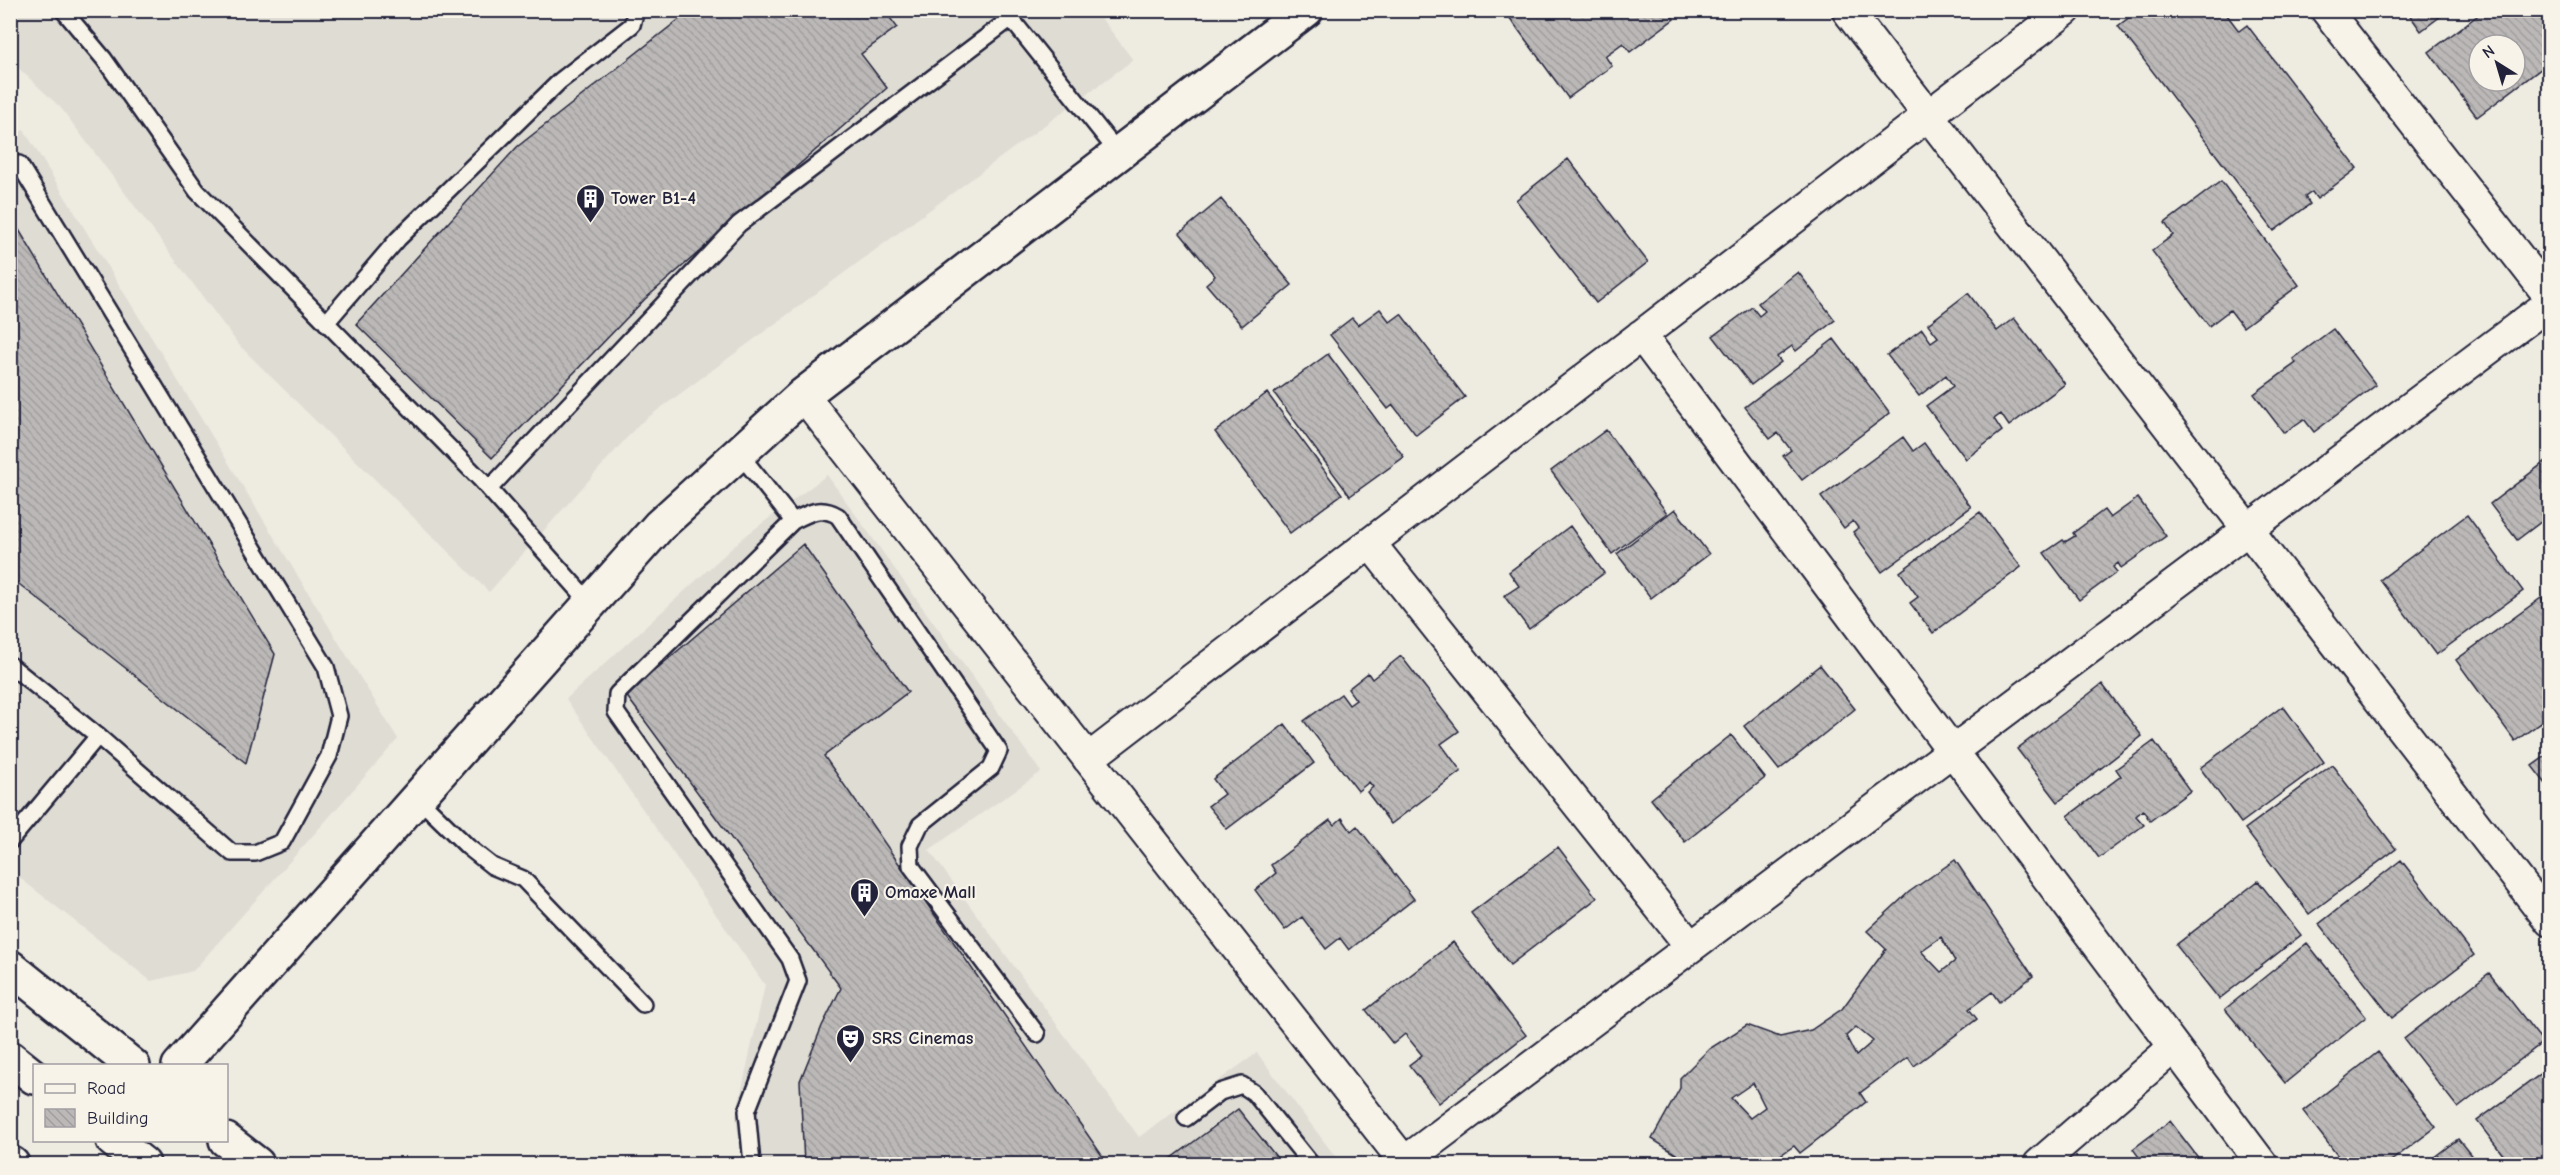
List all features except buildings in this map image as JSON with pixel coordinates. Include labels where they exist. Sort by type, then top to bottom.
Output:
[{"type":"main road","points":[[180,1064],[659,526],[803,395],[1306,10]]},
{"type":"main road","points":[[10,967],[132,1064]]},
{"type":"main road","points":[[10,1058],[33,1076]]},
{"type":"main road","points":[[116,1142],[143,1164]]},
{"type":"main road","points":[[228,1142],[257,1164]]},
{"type":"street","points":[[1847,10],[2550,921]]},
{"type":"street","points":[[1088,759],[2066,10]]},
{"type":"street","points":[[2326,10],[2550,297]]},
{"type":"street","points":[[803,395],[1405,1163],[2550,303]]},
{"type":"street","points":[[1641,335],[2262,1164]]},
{"type":"street","points":[[1370,543],[1692,947]]},
{"type":"street","points":[[2039,1164],[2174,1047]]},
{"type":"lane","points":[[63,10],[104,59],[197,191],[489,489],[591,604]]},
{"type":"lane","points":[[326,323],[398,239],[560,81],[632,25],[636,10]]},
{"type":"lane","points":[[489,489],[739,224],[1007,15],[1119,154]]},
{"type":"lane","points":[[10,168],[19,164],[326,667],[339,716],[330,756],[282,842],[255,853],[232,852],[98,736],[10,665]]},
{"type":"lane","points":[[739,453],[793,521]]},
{"type":"lane","points":[[752,1164],[747,1111],[798,981],[790,959],[616,712],[617,694],[793,521],[814,511],[826,510],[838,516],[999,751],[991,768],[920,825],[910,846],[911,866],[1036,1034]]},
{"type":"lane","points":[[10,841],[98,736]]},
{"type":"lane","points":[[418,798],[468,847],[492,866],[523,879],[643,1004]]},
{"type":"lane","points":[[1186,1119],[1220,1092],[1242,1086],[1254,1093],[1311,1164]]},
{"type":"shaded area","points":[[1095,10],[1133,60],[639,424],[489,592],[239,345],[61,108],[11,61],[10,11]]},
{"type":"shaded area","points":[[24,130],[398,739],[193,971],[151,981],[11,871],[10,136]]},
{"type":"shaded area","name":"Omaxe Mall","points":[[827,475],[1041,772],[929,850],[1139,1137],[1257,1053],[1341,1164],[742,1164],[736,1116],[765,985],[566,699],[744,537]]},
{"type":"place","name":"Tower B1-4","points":[[590,224]]},
{"type":"place","name":"Omaxe Mall","points":[[864,918]]},
{"type":"place","name":"SRS Cinemas","points":[[851,1064]]}]
